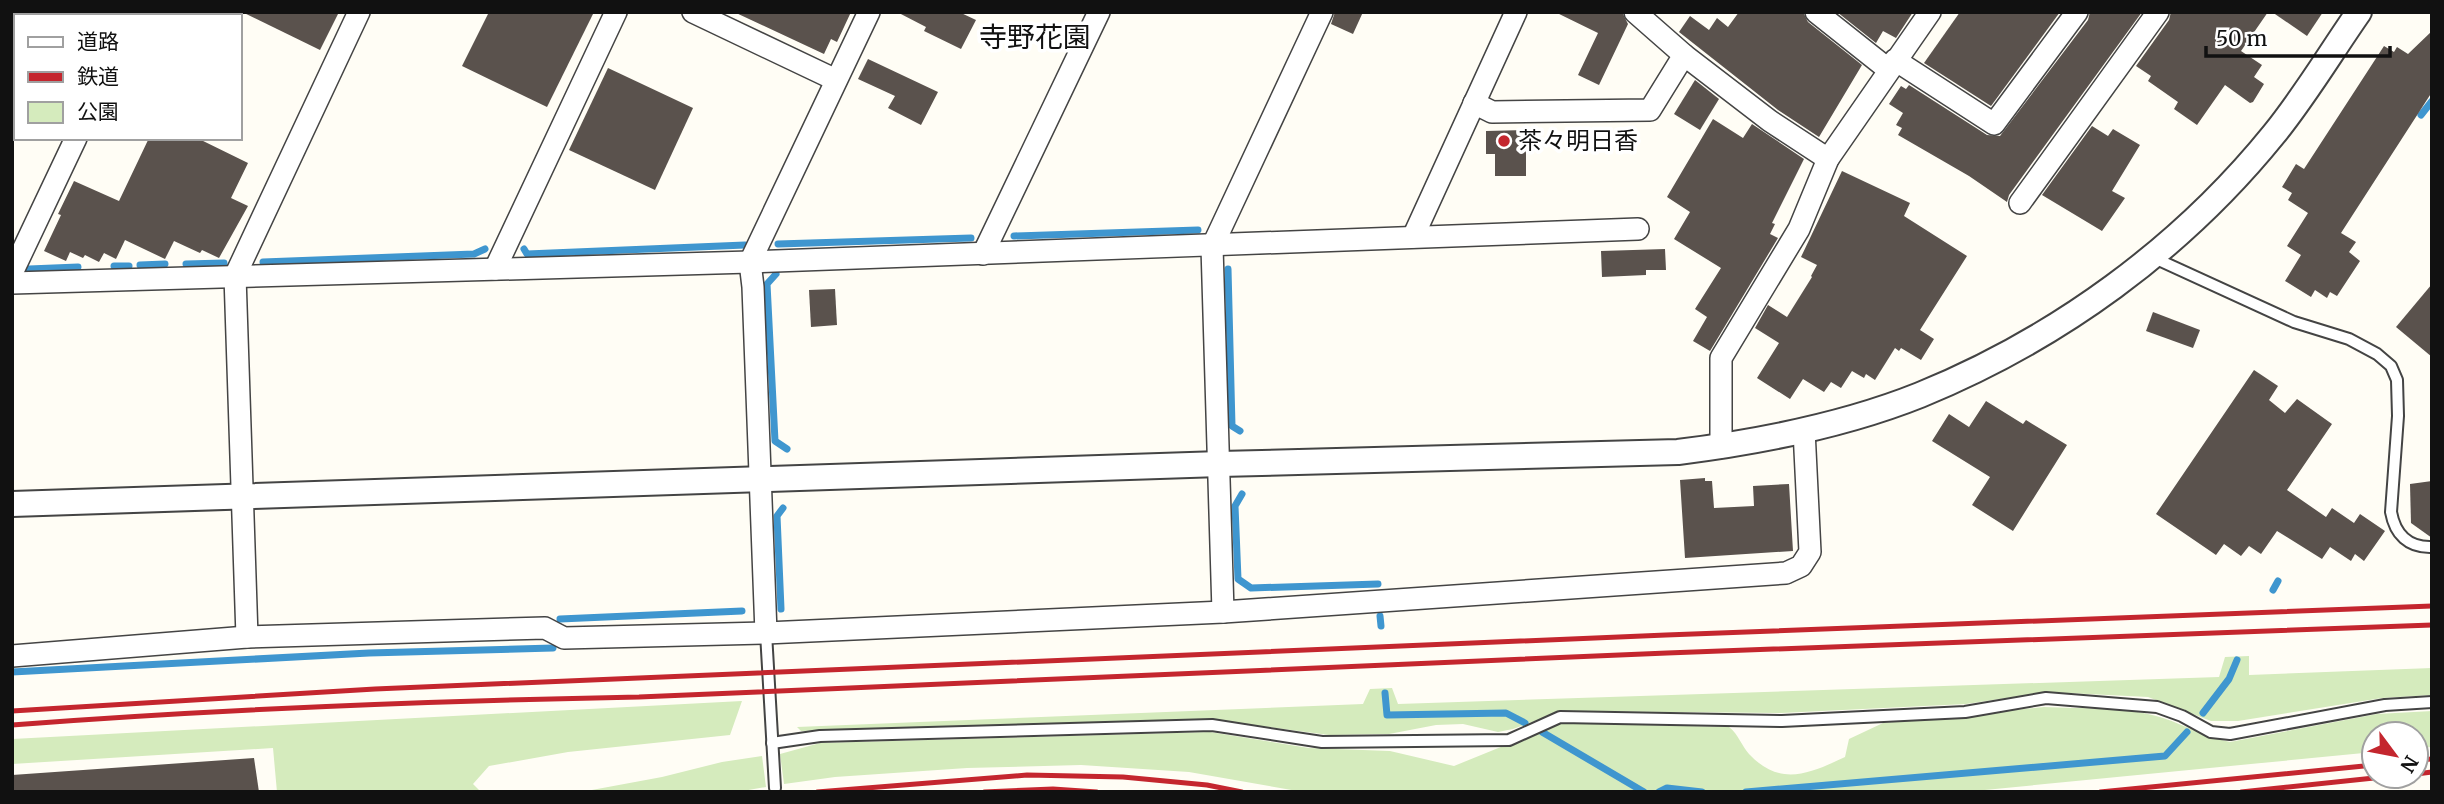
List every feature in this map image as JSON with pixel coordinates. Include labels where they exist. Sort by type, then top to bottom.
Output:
[{"type":"street","points":[[247,637],[235,276],[359,12]]},
{"type":"street","points":[[495,269],[616,12]]},
{"type":"street","points":[[693,12],[836,80]]},
{"type":"street","points":[[766,633],[750,262],[869,12]]},
{"type":"street","points":[[983,254],[1099,12]]},
{"type":"street","points":[[1223,612],[1212,247],[1322,12]]},
{"type":"street","points":[[1413,237],[1516,12]]},
{"type":"street","points":[[1635,12],[1684,55],[1770,121],[1828,159]]},
{"type":"street","points":[[1816,12],[1892,66],[1994,124],[2077,12]]},
{"type":"street","points":[[1721,447],[1721,358],[1799,229],[1828,159],[1930,12]]},
{"type":"street","points":[[2020,203],[2158,12]]},
{"type":"street","points":[[12,504],[1220,464],[1678,452],[1721,447],[1804,430],[1919,395],[1994,360],[2104,295],[2152,257],[2212,203],[2275,134],[2359,12]]},
{"type":"street","points":[[1474,103],[1492,113],[1650,110],[1684,55]]},
{"type":"street","points":[[12,273],[75,140]]},
{"type":"street","points":[[12,283],[1212,247],[1638,229]]},
{"type":"street","points":[[12,656],[247,637],[545,628],[564,638],[766,633],[1223,612],[1786,573],[1801,566],[1810,552],[1804,430]]},
{"type":"lane","points":[[2152,257],[2294,322],[2349,340],[2377,354],[2391,366],[2397,380],[2398,416],[2391,512],[2393,526],[2400,537],[2417,546],[2432,547]]},
{"type":"lane","points":[[766,633],[775,788]]},
{"type":"lane","points":[[772,743],[820,736],[1212,725],[1322,742],[1509,740],[1560,717],[1782,720],[1965,712],[2046,698],[2157,707],[2182,716],[2211,732],[2230,734],[2385,705],[2432,702]]},
{"type":"green space","points":[[2249,656],[2249,675],[2432,668],[2432,695],[2382,698],[2238,721],[2211,721],[2148,697],[2047,692],[1966,704],[1781,713],[1561,711],[1498,732],[1463,724],[1436,725],[1389,734],[1329,735],[1215,720],[801,731],[797,727],[1363,704],[1370,689],[1392,688],[1398,704],[2219,677],[2225,657]]},
{"type":"green space","points":[[742,701],[730,735],[568,752],[489,766],[473,784],[481,792],[277,792],[273,748],[12,764],[12,739]]},
{"type":"green space","points":[[2044,707],[2120,710],[2149,714],[2230,742],[2377,714],[2432,711],[2432,747],[2430,720],[2360,720],[2360,753],[1964,792],[1303,792],[1189,772],[1081,765],[967,768],[835,777],[784,784],[780,754],[820,743],[1210,732],[1309,748],[1390,751],[1454,766],[1560,723],[1729,727],[1749,754],[1761,764],[1772,771],[1795,774],[1845,757],[1849,739],[1883,723]]},
{"type":"green space","points":[[762,756],[766,787],[737,792],[581,792],[662,777],[722,762]]},
{"type":"building","points":[[242,12],[339,12],[320,50]]},
{"type":"building","points":[[489,12],[594,12],[547,107],[462,66]]},
{"type":"building","points":[[734,12],[851,12],[837,42],[831,39],[824,54]]},
{"type":"building","points":[[897,12],[959,12],[976,20],[961,49],[924,31],[926,27]]},
{"type":"building","points":[[1335,12],[1363,12],[1353,34],[1331,24]]},
{"type":"building","points":[[1555,12],[1622,12],[1628,24],[1599,85],[1578,75],[1598,33]]},
{"type":"building","points":[[1739,12],[1803,12],[1808,22],[1862,65],[1819,137],[1778,110],[1679,32],[1690,16],[1709,30],[1717,18],[1728,27]]},
{"type":"building","points":[[1837,12],[1913,12],[1896,38],[1883,31],[1876,43]]},
{"type":"building","points":[[1960,12],[2060,12],[1991,106],[1924,63]]},
{"type":"building","points":[[2090,12],[2142,12],[2009,195],[2007,202],[1969,176],[1898,135],[1902,128],[1896,125],[1903,113],[1889,104],[1901,86],[1906,89],[1909,85],[1987,135],[2000,136],[2088,20]]},
{"type":"building","points":[[2171,12],[2268,12],[2241,51],[2262,65],[2254,77],[2264,84],[2253,102],[2250,103],[2225,85],[2197,125],[2174,109],[2178,102],[2148,81],[2151,76],[2136,66],[2169,20]]},
{"type":"building","points":[[2272,12],[2323,12],[2307,36]]},
{"type":"building","points":[[2432,31],[2432,92],[2341,233],[2356,242],[2349,252],[2360,261],[2337,296],[2330,292],[2327,298],[2315,290],[2311,297],[2285,281],[2301,255],[2287,246],[2308,213],[2288,200],[2292,193],[2282,187],[2296,164],[2304,169],[2384,46],[2394,52],[2397,47],[2408,54]]},
{"type":"building","points":[[868,59],[938,92],[921,125],[888,108],[895,96],[858,79]]},
{"type":"building","points":[[608,68],[693,108],[655,190],[569,150]]},
{"type":"building","points":[[1695,80],[1719,99],[1700,130],[1674,114]]},
{"type":"building","points":[[1713,119],[1743,138],[1752,124],[1804,159],[1772,223],[1775,224],[1770,234],[1778,238],[1710,351],[1693,341],[1707,317],[1695,309],[1721,268],[1674,239],[1690,212],[1667,197]]},
{"type":"building","points":[[2092,126],[2108,136],[2113,129],[2140,145],[2112,191],[2125,198],[2102,231],[2042,195]]},
{"type":"building","points":[[1526,130],[1526,176],[1495,176],[1495,154],[1486,154],[1486,131]]},
{"type":"building","points":[[148,140],[201,140],[248,163],[231,198],[248,206],[219,258],[174,241],[165,259],[125,240],[116,259],[104,253],[99,262],[70,252],[66,261],[44,251],[74,181],[119,201]]},
{"type":"building","points":[[1842,171],[1910,203],[1904,216],[1967,256],[1920,330],[1934,339],[1921,360],[1901,348],[1899,351],[1895,348],[1875,380],[1866,374],[1864,378],[1852,371],[1841,388],[1831,382],[1824,392],[1803,379],[1790,399],[1757,378],[1779,343],[1755,328],[1768,305],[1787,317],[1812,277],[1817,265],[1801,257]]},
{"type":"building","points":[[1665,249],[1666,270],[1646,270],[1646,275],[1602,277],[1601,251]]},
{"type":"building","points":[[2432,284],[2432,357],[2396,327]]},
{"type":"building","points":[[835,289],[837,325],[811,327],[809,290]]},
{"type":"building","points":[[2153,312],[2200,330],[2193,348],[2146,331]]},
{"type":"building","points":[[2254,370],[2278,386],[2269,400],[2285,413],[2297,399],[2332,424],[2287,490],[2326,517],[2332,508],[2354,523],[2360,514],[2385,531],[2364,561],[2355,554],[2351,561],[2330,547],[2322,559],[2277,531],[2261,554],[2249,546],[2241,556],[2224,544],[2216,555],[2156,514]]},
{"type":"building","points":[[1986,401],[2023,424],[2026,420],[2067,445],[2013,531],[1972,505],[1990,477],[1932,441],[1949,414],[1969,427]]},
{"type":"building","points":[[1705,478],[1705,481],[1712,481],[1714,508],[1754,506],[1753,486],[1789,484],[1793,551],[1685,558],[1680,480]]},
{"type":"building","points":[[2432,481],[2432,538],[2411,523],[2410,484]]},
{"type":"building","points":[[254,758],[259,792],[12,792],[12,775]]},
{"type":"waterway","points":[[2421,115],[2432,101]]},
{"type":"waterway","points":[[1014,236],[1198,230]]},
{"type":"waterway","points":[[778,244],[971,238]]},
{"type":"waterway","points":[[524,249],[527,254],[745,245]]},
{"type":"waterway","points":[[263,262],[474,254],[485,249]]},
{"type":"waterway","points":[[186,264],[224,263]]},
{"type":"waterway","points":[[140,265],[165,264]]},
{"type":"waterway","points":[[114,266],[129,266]]},
{"type":"waterway","points":[[29,269],[78,267]]},
{"type":"waterway","points":[[1228,269],[1232,426],[1240,431]]},
{"type":"waterway","points":[[776,274],[767,284],[775,441],[787,449]]},
{"type":"waterway","points":[[1242,494],[1235,506],[1238,579],[1251,588],[1378,584]]},
{"type":"waterway","points":[[781,609],[777,516],[783,508]]},
{"type":"waterway","points":[[2273,590],[2278,581]]},
{"type":"waterway","points":[[560,619],[742,611]]},
{"type":"waterway","points":[[1380,616],[1381,626]]},
{"type":"waterway","points":[[12,672],[369,653],[553,648]]},
{"type":"waterway","points":[[2203,713],[2229,679],[2237,660]]},
{"type":"waterway","points":[[1385,693],[1387,715],[1506,713],[1525,723]]},
{"type":"waterway","points":[[1542,732],[1644,792]]},
{"type":"waterway","points":[[1746,792],[2165,756],[2187,732]]},
{"type":"waterway","points":[[1659,792],[1667,788],[1702,792]]},
{"type":"railway","points":[[12,711],[375,689],[2432,606]]},
{"type":"railway","points":[[12,725],[325,706],[639,697],[1667,653],[2432,625]]},
{"type":"railway","points":[[2100,792],[2360,766]]},
{"type":"railway","points":[[817,792],[1027,775],[1123,777],[1207,785],[1242,792]]},
{"type":"railway","points":[[2241,792],[2360,779]]},
{"type":"railway","points":[[984,792],[1053,789],[1097,792]]},
{"type":"place","name":"茶々明日香","points":[[1504,141]]},
{"type":"district","name":"寺野花園","points":[[1035,37]]}]
